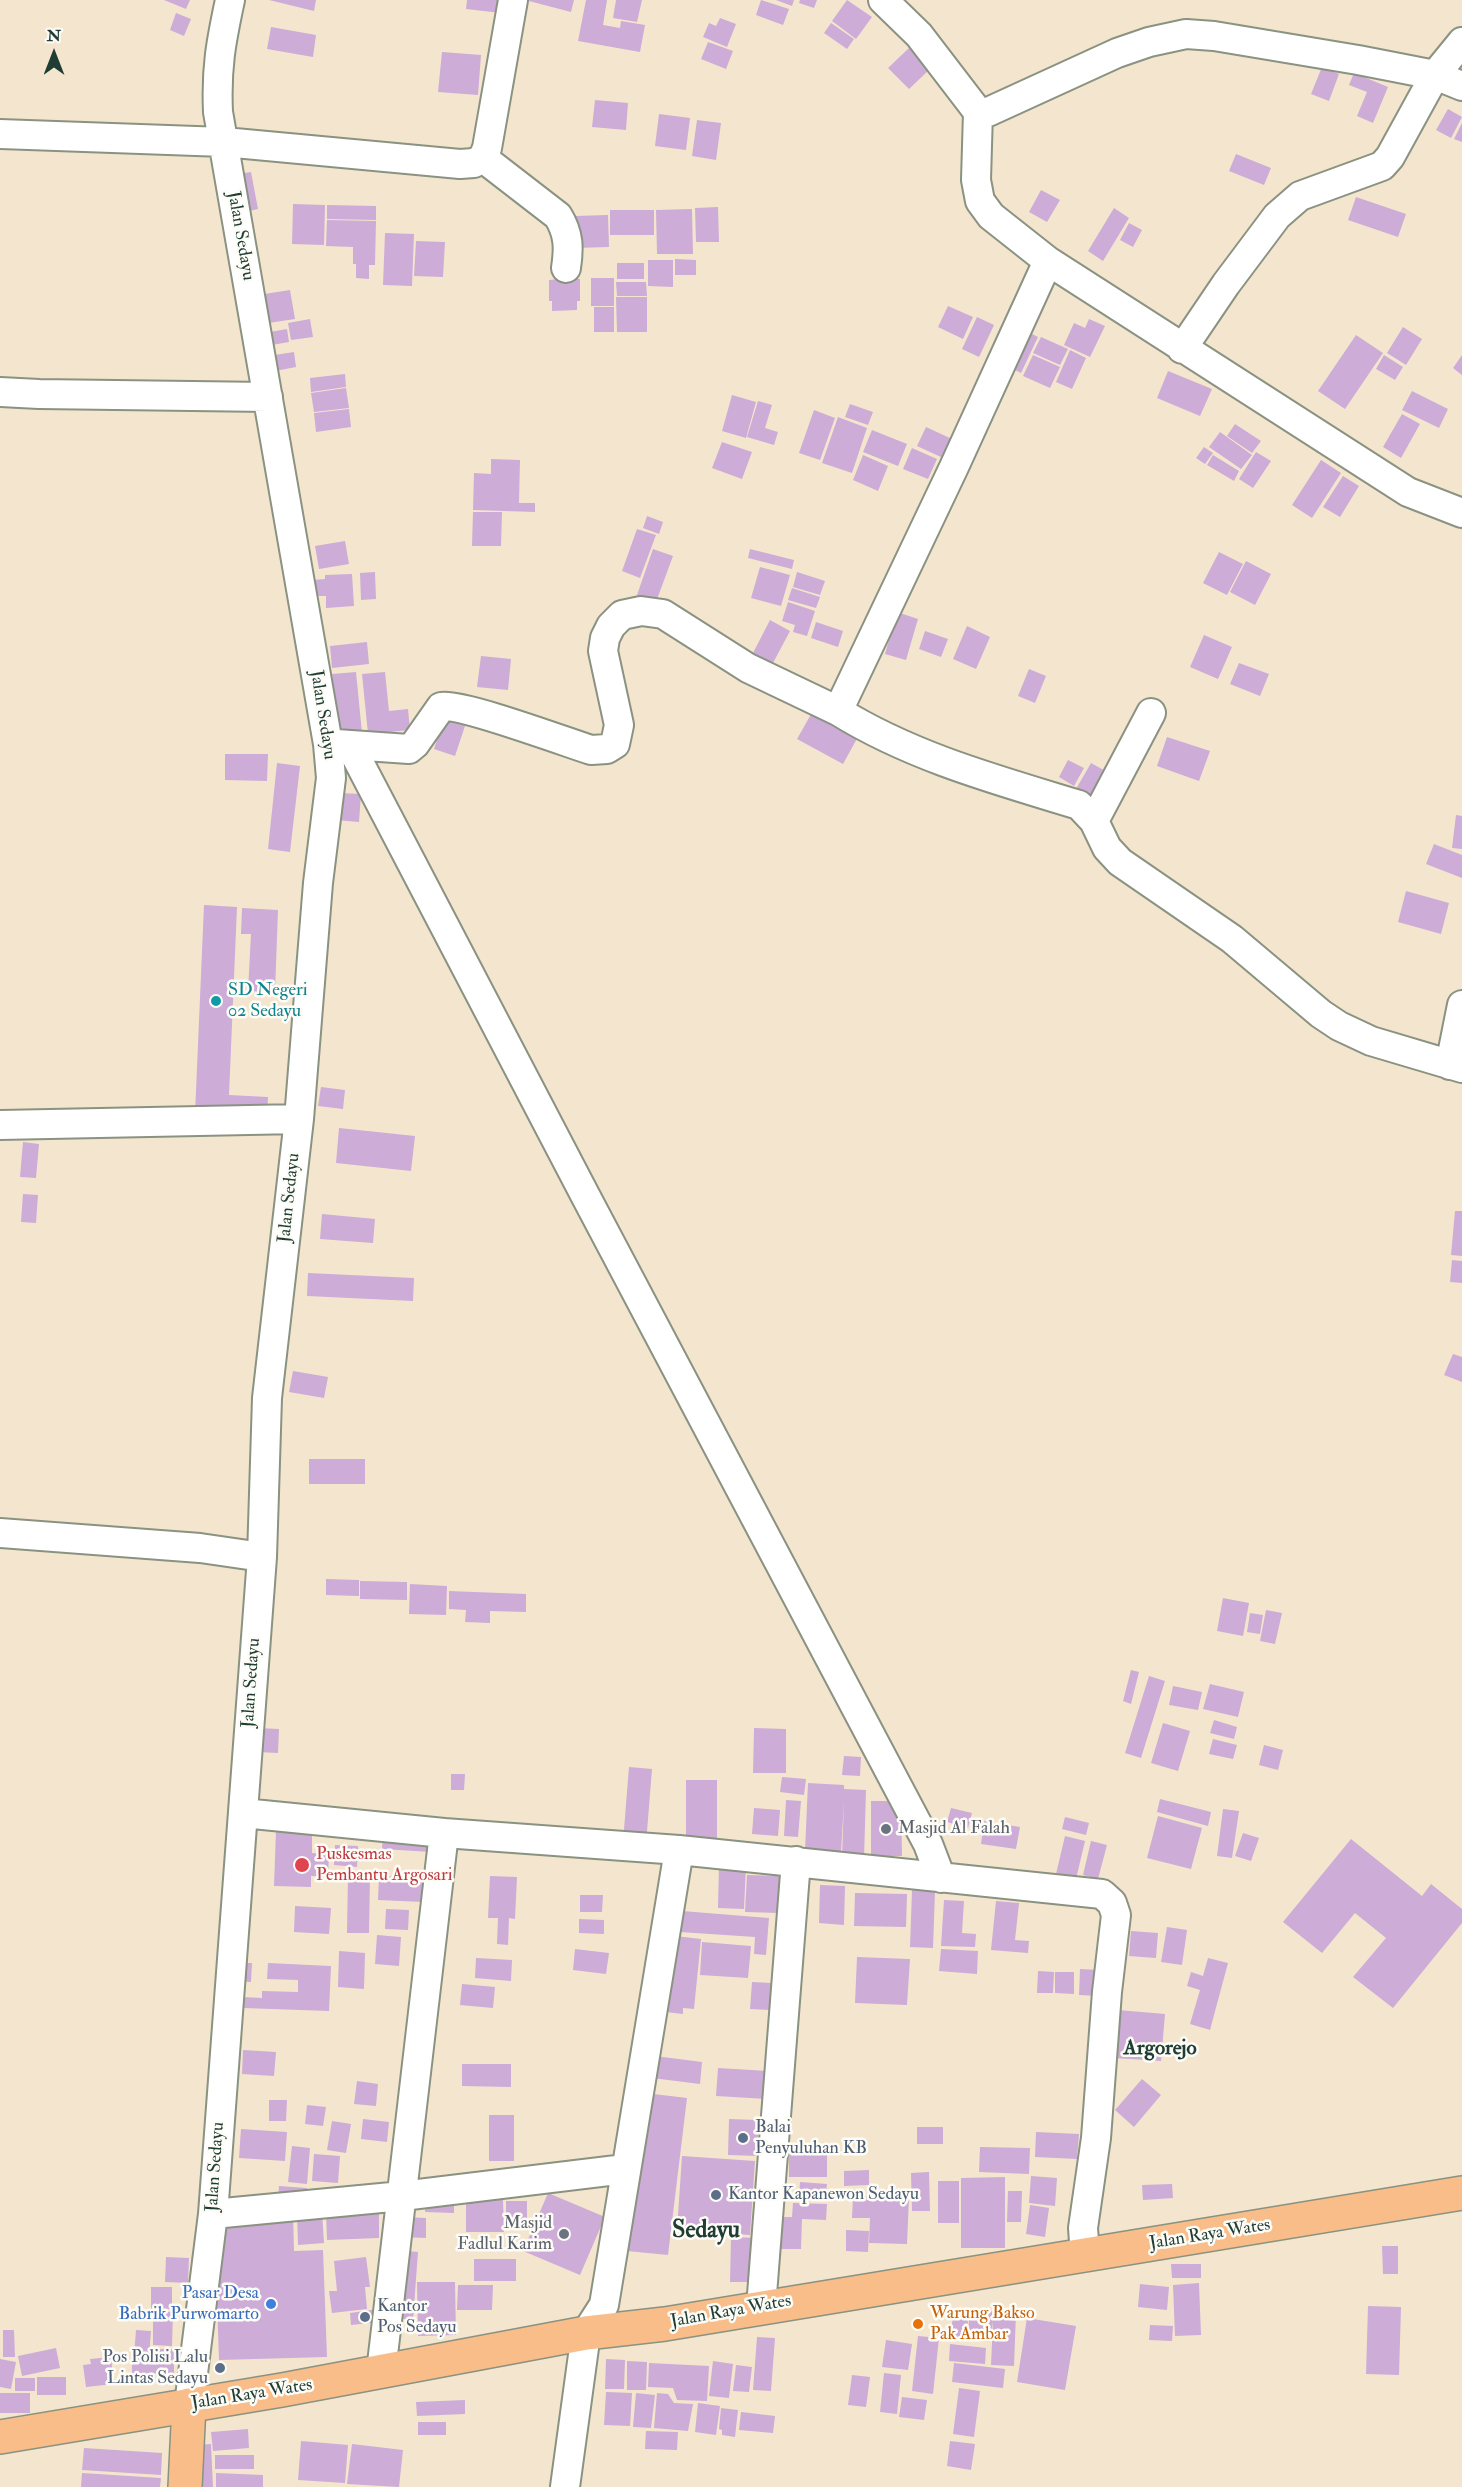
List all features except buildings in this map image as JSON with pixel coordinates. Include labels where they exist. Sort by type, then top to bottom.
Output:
[{"type":"main road","name":"Jalan Raya Wates","points":[[0,2437],[381,2372],[586,2333],[665,2324],[1462,2193]]},
{"type":"main road","points":[[185,2487],[189,2405]]},
{"type":"street","name":"Jalan Sedayu","points":[[189,2405],[213,2214],[262,1557],[267,1398],[299,1119],[318,883],[331,778],[339,744],[268,397],[218,112],[219,51],[230,0]]},
{"type":"street","points":[[0,134],[224,142],[460,164],[474,163],[483,158],[487,148],[513,0]]},
{"type":"street","points":[[884,0],[919,34],[972,105],[988,112],[1117,53],[1149,42],[1186,34],[1225,38],[1435,75],[1462,87]]},
{"type":"street","points":[[1182,349],[1226,284],[1277,216],[1300,196],[1382,166],[1390,157],[1435,75],[1462,42]]},
{"type":"street","points":[[972,105],[976,180],[980,201],[991,216],[1048,261],[1408,492],[1462,513]]},
{"type":"street","points":[[483,158],[558,216],[566,228],[568,238],[566,268]]},
{"type":"street","points":[[838,711],[954,467],[1048,261]]},
{"type":"street","points":[[0,392],[268,397]]},
{"type":"street","points":[[339,744],[409,748],[415,744],[441,707],[449,706],[479,713],[591,750],[607,749],[615,744],[619,725],[603,651],[605,638],[611,626],[622,615],[641,611],[663,614],[748,668],[838,711],[903,747],[1079,805],[1094,821],[1107,848],[1120,862],[1232,939],[1321,1014],[1339,1026],[1371,1041],[1456,1066],[1462,1005]]},
{"type":"street","points":[[1094,821],[1151,713]]},
{"type":"street","points":[[339,744],[596,1216],[928,1844],[941,1878]]},
{"type":"street","points":[[0,1125],[299,1119]]},
{"type":"street","points":[[0,1533],[200,1548],[262,1557]]},
{"type":"street","points":[[243,1814],[444,1833],[678,1850],[1102,1894],[1112,1903],[1116,1915],[1107,1992],[1096,2138],[1083,2228],[1085,2256]]},
{"type":"street","points":[[381,2372],[444,1833]]},
{"type":"street","points":[[566,2487],[586,2333],[604,2305],[678,1850]]},
{"type":"street","points":[[760,2307],[796,1861]]},
{"type":"street","points":[[213,2214],[402,2196],[626,2169]]},
{"type":"place","name":"SD Negeri 02 Sedayu","points":[[216,1001]]},
{"type":"place","name":"Masjid Al Falah","points":[[886,1829]]},
{"type":"place","name":"Puskesmas Pembantu Argosari","points":[[302,1865]]},
{"type":"place","name":"Balai Penyuluhan KB","points":[[743,2138]]},
{"type":"place","name":"Kantor Kapanewon Sedayu","points":[[716,2195]]},
{"type":"place","name":"Masjid Fadlul Karim","points":[[564,2234]]},
{"type":"place","name":"Pasar Desa Babrik Purwomarto","points":[[271,2304]]},
{"type":"place","name":"Kantor Pos Sedayu","points":[[365,2317]]},
{"type":"place","name":"Warung Bakso Pak Ambar","points":[[918,2324]]},
{"type":"place","name":"Pos Polisi Lalu Lintas Sedayu","points":[[220,2368]]},
{"type":"district","name":"Argorejo","points":[[1160,2049]]},
{"type":"district","name":"Sedayu","points":[[706,2232]]}]
